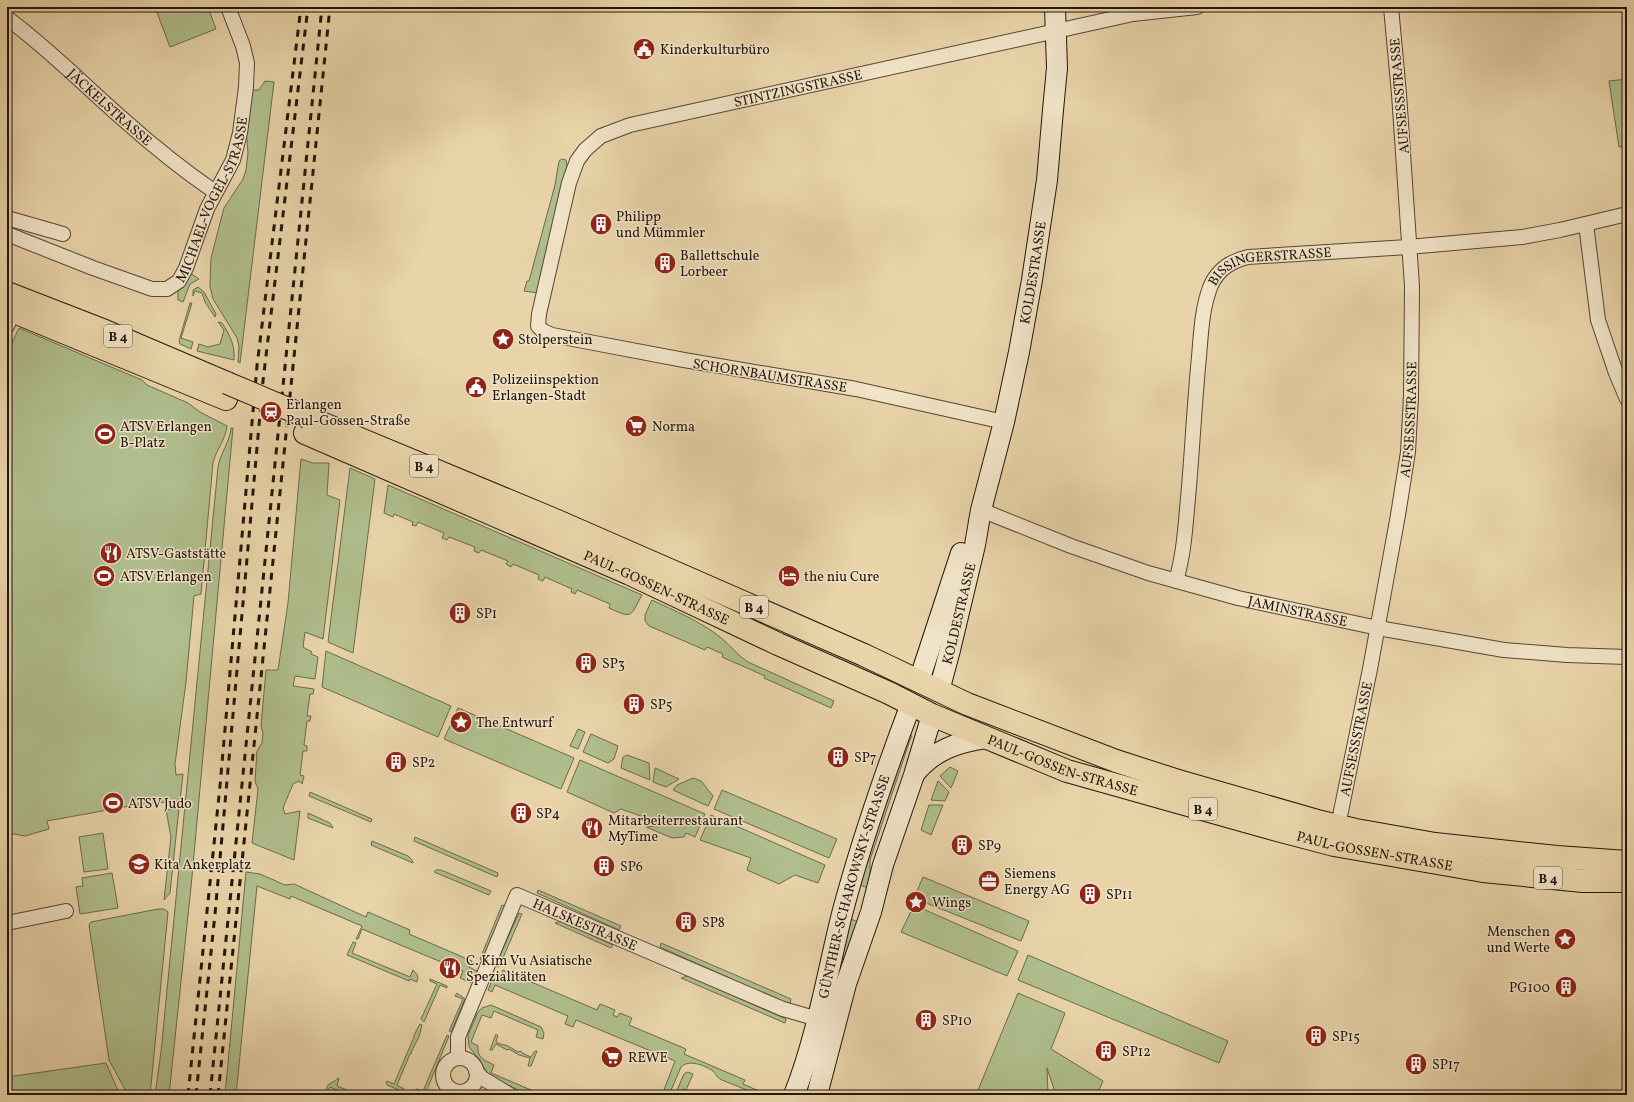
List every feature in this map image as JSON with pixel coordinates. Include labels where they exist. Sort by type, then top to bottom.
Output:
[{"type":"main road","name":"PAUL-GOSSEN-STRASSE","points":[[8,310],[113,334],[226,391],[538,523],[841,645],[967,704],[1116,761],[1175,780],[1338,826],[1435,844],[1566,858],[1627,862]]},
{"type":"main road","name":"PAUL-GOSSEN-STRASSE","points":[[538,523],[630,574],[714,615],[911,704],[932,715],[1067,771],[1334,845],[1483,871],[1583,881],[1627,881]]},
{"type":"main road","name":"GÜNTHER-SCHAROWSKY-STRASSE","points":[[911,704],[919,681]]},
{"type":"main road","name":"KOLDESTRASSE","points":[[932,715],[939,691]]},
{"type":"main road","points":[[1113,784],[1105,775],[1105,770],[1107,764],[1116,761]]},
{"type":"main road","name":"B 4","points":[[1564,879],[1572,874],[1573,869],[1571,862],[1566,858]]},
{"type":"street","name":"MICHAEL-VOGEL-STRASSE","points":[[7,234],[93,268],[152,289],[163,290],[174,286],[182,277],[207,209],[233,160],[240,133],[246,87],[246,57],[241,38],[228,7]]},
{"type":"street","name":"KOLDESTRASSE","points":[[939,691],[972,559],[981,510],[1004,422],[1019,352],[1047,180],[1057,68],[1055,7]]},
{"type":"street","name":"STINTZINGSTRASSE","points":[[538,326],[537,321],[541,301],[571,174],[577,161],[585,150],[601,136],[630,125],[1133,14],[1197,7]]},
{"type":"street","name":"AUFSESSSTRASSE","points":[[1338,826],[1378,628],[1408,452],[1412,365],[1412,286],[1408,247],[1392,7]]},
{"type":"street","name":"JÄCKELSTRASSE","points":[[7,18],[63,64],[129,125],[182,168],[215,192]]},
{"type":"street","name":"BISSINGERSTRASSE","points":[[1176,581],[1181,566],[1185,530],[1197,375],[1206,301],[1212,284],[1221,271],[1234,261],[1248,257],[1408,247],[1522,237],[1627,214]]},
{"type":"street","points":[[7,218],[63,234]]},
{"type":"street","points":[[1586,224],[1598,320],[1627,399]]},
{"type":"street","name":"SCHORNBAUMSTRASSE","points":[[538,326],[543,331],[552,335],[642,353],[856,389],[1004,422]]},
{"type":"street","name":"KOLDESTRASSE","points":[[919,681],[964,541],[981,510]]},
{"type":"street","name":"JAMINSTRASSE","points":[[981,510],[1078,548],[1148,573],[1225,595],[1378,628],[1520,652],[1627,657]]},
{"type":"street","name":"GÜNTHER-SCHAROWSKY-STRASSE","points":[[794,1095],[806,1062],[818,1019],[858,856],[911,704]]},
{"type":"street","name":"GÜNTHER-SCHAROWSKY-STRASSE","points":[[817,1095],[846,984],[871,912],[883,865],[914,775],[932,715]]},
{"type":"street","name":"GÜNTHER-SCHAROWSKY-STRASSE","points":[[914,775],[922,765],[941,751],[962,742],[986,738]]},
{"type":"street","name":"HALSKESTRASSE","points":[[458,1058],[458,1037],[517,894],[783,1009],[818,1019]]},
{"type":"street","points":[[7,923],[66,912]]},
{"type":"street","points":[[831,962],[831,974],[833,978],[846,984]]},
{"type":"street","points":[[501,1095],[476,1091],[454,1092],[441,1090],[443,1070],[449,1062],[458,1058],[467,1060],[474,1066],[482,1078],[510,1095]]},
{"type":"street","points":[[465,1092],[476,1082],[476,1070]]},
{"type":"green space","points":[[155,7],[208,7],[216,29],[170,47]]},
{"type":"green space","points":[[1627,79],[1627,146],[1619,147],[1609,81]]},
{"type":"green space","points":[[265,81],[274,82],[240,363],[238,362],[239,346],[237,338],[213,299],[210,286],[211,258],[224,208],[243,179],[246,170],[248,153],[246,127],[251,90],[259,90]]},
{"type":"green space","points":[[562,159],[566,160],[567,165],[538,293],[524,291],[527,281],[529,281],[555,185],[559,161]]},
{"type":"green space","points":[[189,272],[199,279],[190,284],[183,302],[178,300],[178,289]]},
{"type":"green space","points":[[198,287],[204,292],[216,314],[215,317],[205,302],[202,293],[195,291],[193,296],[193,290]]},
{"type":"green space","points":[[190,303],[192,303],[181,338],[193,342],[191,349],[180,344],[179,341]]},
{"type":"green space","points":[[218,322],[222,323],[230,336],[234,350],[234,360],[197,351],[199,344],[208,347],[220,344],[224,330]]},
{"type":"green space","name":"ATSV Erlangen","points":[[19,328],[142,380],[147,385],[188,403],[200,412],[227,426],[225,435],[213,463],[201,594],[194,596],[186,682],[175,764],[176,775],[183,774],[180,801],[141,804],[47,821],[49,829],[25,836],[7,833],[7,353]]},
{"type":"green space","points":[[231,428],[233,428],[191,887],[169,1095],[155,1095],[161,1052],[218,467],[229,438]]},
{"type":"green space","points":[[301,459],[313,463],[329,463],[327,495],[340,500],[323,639],[305,632],[303,647],[312,652],[311,654],[318,657],[315,679],[295,676],[293,686],[314,689],[313,694],[310,694],[307,716],[311,716],[310,721],[307,721],[304,745],[307,746],[307,751],[303,751],[300,775],[304,776],[302,784],[299,781],[293,784],[283,808],[285,814],[300,811],[294,860],[252,843],[258,789],[255,781],[257,751],[262,743],[263,733],[261,726],[266,670],[278,670],[288,603]]},
{"type":"green space","points":[[350,468],[375,479],[353,653],[328,642]]},
{"type":"green space","points":[[388,485],[642,595],[633,612],[627,615],[623,614],[609,608],[610,604],[577,590],[575,594],[571,592],[572,589],[545,577],[543,581],[538,579],[539,575],[513,564],[511,567],[506,564],[508,561],[481,550],[479,553],[474,551],[475,547],[449,537],[447,540],[442,538],[444,533],[418,522],[416,526],[412,525],[413,522],[394,514],[393,517],[384,513]]},
{"type":"green space","points":[[652,600],[712,631],[748,662],[834,701],[831,708],[764,678],[765,676],[722,657],[723,654],[707,647],[705,650],[649,626],[645,621],[645,615]]},
{"type":"green space","points":[[326,651],[451,706],[438,737],[322,687]]},
{"type":"green space","points":[[458,708],[574,758],[561,789],[444,739]]},
{"type":"green space","points":[[578,729],[585,732],[578,749],[570,746]]},
{"type":"green space","points":[[591,734],[618,746],[614,759],[608,763],[583,752]]},
{"type":"green space","points":[[908,734],[912,736],[870,860],[870,889],[858,884]]},
{"type":"green space","points":[[627,755],[649,763],[650,780],[621,768],[623,757]]},
{"type":"green space","points":[[580,760],[705,814],[695,837],[686,833],[684,837],[672,838],[646,827],[667,825],[621,809],[614,813],[567,792]]},
{"type":"green space","points":[[950,767],[958,771],[951,788],[940,776]]},
{"type":"green space","points":[[655,768],[679,779],[666,787],[653,782]]},
{"type":"green space","points":[[693,778],[701,781],[713,796],[708,806],[673,790],[677,785]]},
{"type":"green space","points":[[938,781],[949,792],[945,801],[931,800]]},
{"type":"green space","points":[[722,790],[837,839],[829,858],[714,809]]},
{"type":"green space","points":[[310,792],[372,819],[371,822],[309,796]]},
{"type":"green space","points":[[929,805],[943,805],[931,835],[921,830]]},
{"type":"green space","points":[[179,808],[170,893],[164,900],[171,837],[166,810]]},
{"type":"green space","points":[[308,813],[330,823],[333,828],[308,818]]},
{"type":"green space","points":[[711,815],[825,865],[818,883],[795,875],[779,884],[747,870],[751,858],[700,840]]},
{"type":"green space","points":[[103,833],[108,869],[84,872],[79,837]]},
{"type":"green space","points":[[415,837],[498,873],[497,877],[414,841]]},
{"type":"green space","points":[[372,841],[408,856],[413,863],[371,845]]},
{"type":"green space","points":[[436,870],[441,870],[491,891],[489,895],[434,872]]},
{"type":"green space","points":[[246,872],[260,874],[285,885],[294,884],[366,917],[368,912],[410,930],[409,934],[472,961],[469,967],[477,971],[471,983],[460,978],[463,971],[362,929],[358,939],[356,939],[362,926],[291,896],[290,899],[257,886],[236,1095],[225,1095]]},
{"type":"green space","points":[[112,873],[118,908],[80,914],[76,887],[83,886],[82,878]]},
{"type":"green space","points":[[923,877],[1029,921],[1021,941],[914,898]]},
{"type":"green space","points":[[538,890],[621,926],[619,930],[537,893]]},
{"type":"green space","points":[[502,905],[505,906],[483,961],[480,959]]},
{"type":"green space","points":[[914,905],[1018,951],[1007,976],[901,932]]},
{"type":"green space","points":[[164,909],[168,912],[150,1095],[128,1095],[109,1060],[89,925],[91,922]]},
{"type":"green space","points":[[519,913],[522,914],[499,967],[495,966]]},
{"type":"green space","points":[[851,919],[860,923],[843,968],[843,954]]},
{"type":"green space","points":[[562,922],[613,945],[611,948],[555,923]]},
{"type":"green space","points":[[353,942],[356,943],[352,953],[410,977],[413,970],[418,976],[417,982],[410,979],[409,981],[347,955]]},
{"type":"green space","points":[[661,943],[791,999],[790,1005],[660,947]]},
{"type":"green space","points":[[1028,955],[1228,1041],[1219,1063],[1018,980]]},
{"type":"green space","points":[[503,970],[597,1010],[600,1004],[615,1010],[613,1015],[617,1017],[620,1013],[632,1018],[629,1025],[686,1049],[684,1054],[745,1080],[743,1084],[768,1095],[759,1095],[722,1080],[713,1071],[701,1065],[688,1063],[681,1067],[669,1095],[662,1095],[675,1061],[576,1020],[573,1027],[565,1024],[568,1016],[495,985],[492,992],[488,990],[493,978],[498,980]]},
{"type":"green space","points":[[688,976],[786,1019],[785,1023],[681,978]]},
{"type":"green space","points":[[430,979],[447,986],[447,988],[440,985],[424,1022],[421,1019],[437,984],[430,981]]},
{"type":"green space","points":[[457,993],[465,999],[451,1032],[449,1031],[463,999],[455,996]]},
{"type":"green space","points":[[1018,993],[1065,1013],[1051,1049],[1103,1081],[1097,1095],[1056,1095],[1047,1068],[1048,1095],[976,1095]]},
{"type":"green space","points":[[491,1005],[541,1027],[544,1033],[543,1039],[536,1037],[538,1030],[494,1011],[491,1018],[482,1015],[471,1042],[478,1046],[480,1056],[482,1058],[494,1065],[491,1073],[543,1095],[529,1095],[495,1079],[487,1073],[479,1059],[469,1047],[468,1035],[478,1012],[482,1008]]},
{"type":"green space","points":[[420,1024],[422,1025],[419,1037],[397,1085],[404,1089],[401,1091],[387,1085],[386,1083],[387,1081],[394,1084]]},
{"type":"green space","points":[[496,1034],[498,1036],[496,1041],[497,1043],[508,1046],[518,1052],[521,1051],[522,1053],[531,1057],[535,1051],[537,1051],[531,1066],[528,1066],[530,1058],[519,1055],[509,1049],[507,1050],[496,1044],[492,1050],[490,1050]]},
{"type":"green space","points":[[447,1035],[449,1036],[426,1092],[421,1094],[415,1091],[416,1089],[423,1091]]},
{"type":"green space","points":[[106,1063],[120,1095],[7,1095],[7,1077]]},
{"type":"green space","points":[[688,1072],[693,1074],[686,1090],[683,1089],[681,1095],[675,1095],[684,1074]]},
{"type":"green space","points":[[339,1078],[337,1086],[359,1095],[348,1095],[330,1087],[327,1094],[325,1092],[328,1085]]},
{"type":"railway","points":[[188,1095],[220,786],[257,366],[301,7]]},
{"type":"railway","points":[[196,1095],[215,914],[263,381],[308,7]]},
{"type":"railway","points":[[210,1095],[322,7]]},
{"type":"railway","points":[[218,1095],[330,7]]},
{"type":"place","name":"Kinderkulturbüro","points":[[644,49]]},
{"type":"place","name":"Philipp und Mümmler","points":[[601,224]]},
{"type":"place","name":"Ballettschule Lorbeer","points":[[665,263]]},
{"type":"place","name":"Stolperstein","points":[[503,339]]},
{"type":"place","name":"Polizeiinspektion Erlangen-Stadt","points":[[476,387]]},
{"type":"place","name":"Erlangen Paul-Gossen-Straße","points":[[271,412]]},
{"type":"place","name":"Norma","points":[[636,426]]},
{"type":"place","name":"ATSV Erlangen B-Platz","points":[[105,434]]},
{"type":"place","name":"ATSV-Gaststätte","points":[[111,553]]},
{"type":"place","name":"ATSV Erlangen","points":[[104,576]]},
{"type":"place","name":"the niu Cure","points":[[789,576]]},
{"type":"place","name":"SP1","points":[[460,613]]},
{"type":"place","name":"SP3","points":[[586,663]]},
{"type":"place","name":"SP5","points":[[634,704]]},
{"type":"place","name":"The Entwurf","points":[[461,722]]},
{"type":"place","name":"SP7","points":[[838,757]]},
{"type":"place","name":"SP2","points":[[396,762]]},
{"type":"place","name":"ATSV Judo","points":[[113,803]]},
{"type":"place","name":"SP4","points":[[521,813]]},
{"type":"place","name":"Mitarbeiterrestaurant MyTime","points":[[592,828]]},
{"type":"place","name":"SP9","points":[[962,845]]},
{"type":"place","name":"Kita Ankerplatz","points":[[139,864]]},
{"type":"place","name":"SP6","points":[[604,866]]},
{"type":"place","name":"Siemens Energy AG","points":[[989,881]]},
{"type":"place","name":"SP11","points":[[1090,894]]},
{"type":"place","name":"Wings","points":[[916,902]]},
{"type":"place","name":"SP8","points":[[686,922]]},
{"type":"place","name":"Menschen und Werte","points":[[1565,939]]},
{"type":"place","name":"C. Kim Vu Asiatische Spezialitäten","points":[[450,968]]},
{"type":"place","name":"PG100","points":[[1566,987]]},
{"type":"place","name":"SP10","points":[[926,1020]]},
{"type":"place","name":"SP15","points":[[1316,1036]]},
{"type":"place","name":"SP12","points":[[1106,1051]]},
{"type":"place","name":"REWE","points":[[612,1057]]},
{"type":"place","name":"SP17","points":[[1416,1064]]}]
